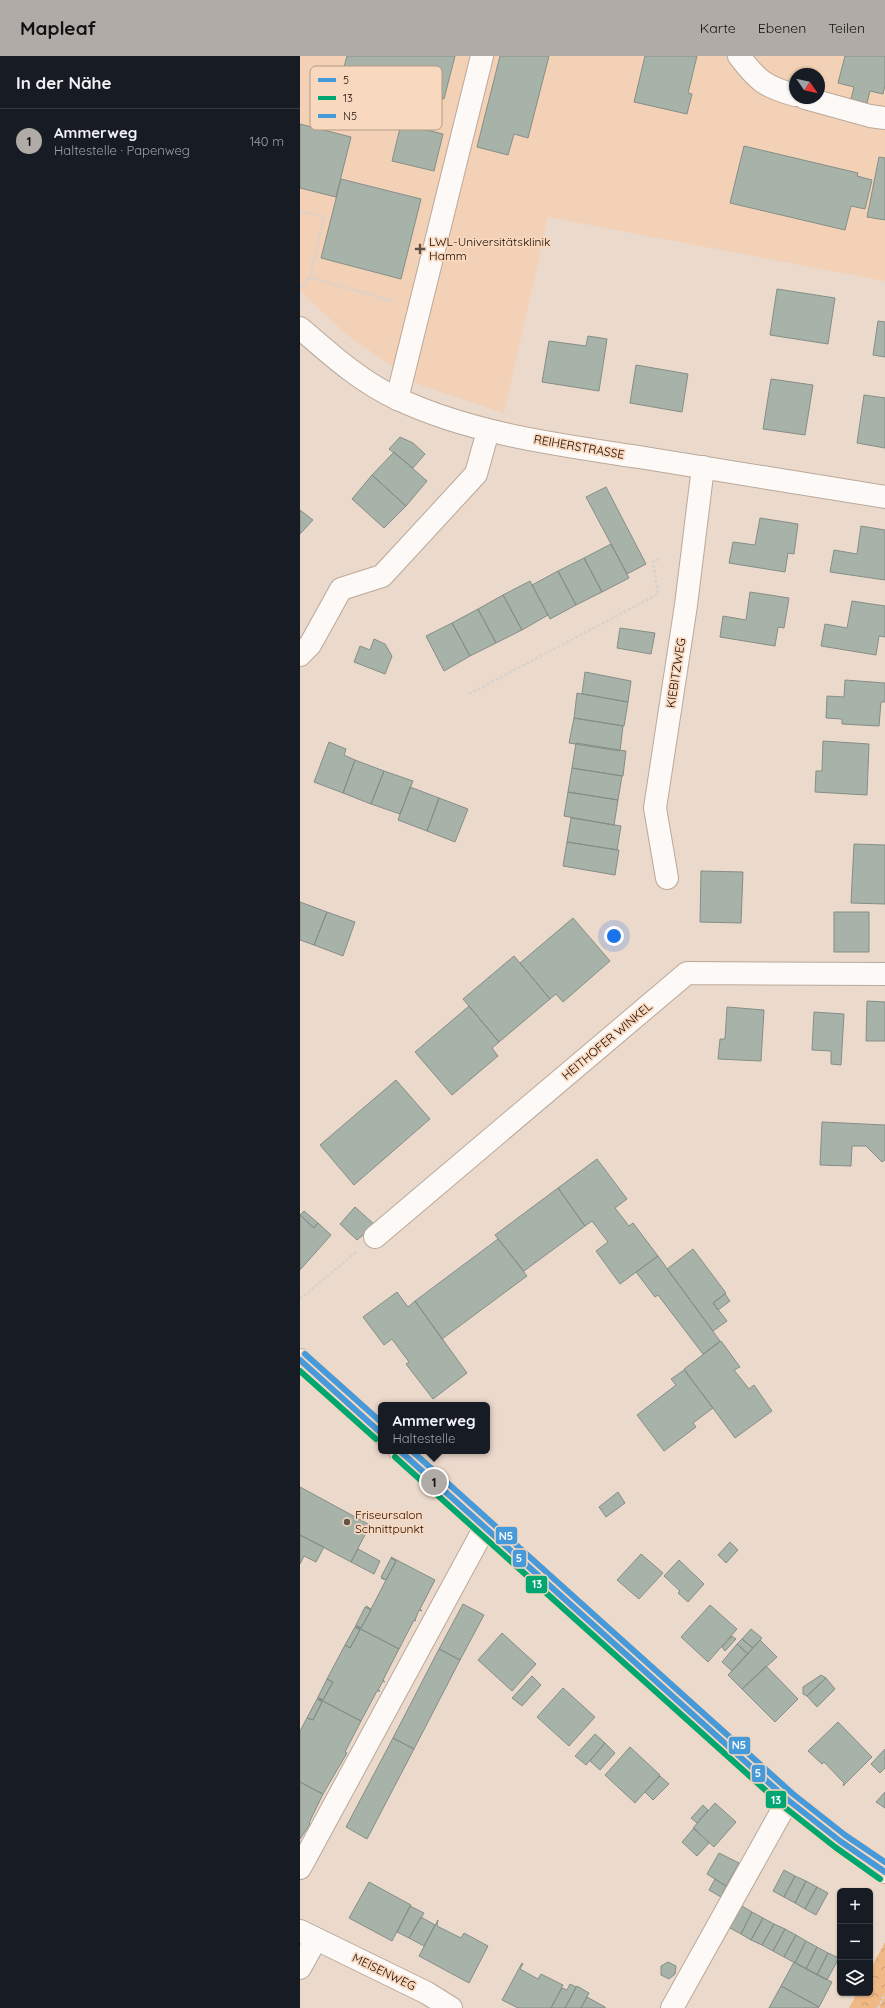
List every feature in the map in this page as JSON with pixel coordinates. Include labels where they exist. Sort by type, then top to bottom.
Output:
[{"type":"street","points":[[397,398],[482,56]]},
{"type":"street","points":[[738,56],[755,77],[778,90],[789,93]]},
{"type":"street","points":[[825,104],[870,116],[885,118]]},
{"type":"street","name":"REIHERSTRASSE","points":[[300,328],[336,359],[369,383],[397,398],[439,417],[488,431],[885,497]]},
{"type":"street","points":[[300,656],[310,645],[341,589],[382,576],[476,474],[488,431]]},
{"type":"street","name":"KIEBITZWEG","points":[[667,878],[655,808],[686,605],[702,467]]},
{"type":"street","name":"HEITHOFER WINKEL","points":[[375,1237],[687,973],[885,974]]},
{"type":"street","points":[[300,1360],[378,1430]]},
{"type":"street","points":[[403,1454],[788,1800],[840,1841],[885,1872]]},
{"type":"street","points":[[300,1868],[485,1527]]},
{"type":"street","points":[[672,2008],[788,1800]]},
{"type":"street","points":[[300,1968],[308,1935]]},
{"type":"street","name":"MEISENWEG","points":[[308,1935],[427,1993],[451,2008]]},
{"type":"path","points":[[300,211],[324,217],[310,277],[300,288]]},
{"type":"path","points":[[310,277],[419,310]]},
{"type":"path","points":[[469,694],[658,594],[653,562],[660,558]]},
{"type":"path","points":[[300,1299],[375,1237]]},
{"type":"path","points":[[878,2008],[885,1994]]},
{"type":"shaded area","name":"LWL-Universitätsklinik Hamm","points":[[300,56],[885,56],[885,281],[548,217],[504,413],[420,385],[347,335],[300,291]]},
{"type":"green space","points":[[885,1942],[885,2008],[849,2008],[855,1996],[873,1996],[873,1964]]},
{"type":"building","points":[[347,56],[455,56],[444,99],[442,99],[442,66],[344,66]]},
{"type":"building","points":[[500,56],[549,56],[528,138],[514,134],[508,155],[477,147]]},
{"type":"building","points":[[645,56],[697,56],[688,93],[692,94],[687,114],[634,102]]},
{"type":"building","points":[[845,56],[885,56],[885,85],[883,94],[870,91],[867,103],[851,99],[854,87],[838,83]]},
{"type":"building","points":[[300,124],[310,127],[310,130],[324,130],[351,137],[336,197],[300,188]]},
{"type":"building","points":[[400,130],[426,130],[443,134],[434,171],[392,161]]},
{"type":"building","points":[[744,146],[858,173],[857,176],[872,180],[865,209],[851,206],[845,230],[730,203]]},
{"type":"building","points":[[879,157],[885,158],[885,220],[867,217]]},
{"type":"building","points":[[341,179],[421,199],[401,279],[321,258]]},
{"type":"building","points":[[777,289],[835,298],[828,344],[770,335]]},
{"type":"building","points":[[878,321],[885,322],[885,357],[873,355]]},
{"type":"building","points":[[588,336],[607,339],[599,391],[542,382],[549,341],[586,346]]},
{"type":"building","points":[[636,365],[688,374],[682,412],[630,403]]},
{"type":"building","points":[[771,379],[813,385],[805,435],[763,429]]},
{"type":"building","points":[[864,395],[885,398],[885,448],[857,443]]},
{"type":"building","points":[[400,437],[413,443],[425,454],[413,468],[389,449]]},
{"type":"building","points":[[394,452],[427,481],[406,506],[372,475]]},
{"type":"building","points":[[372,475],[406,506],[384,528],[352,499]]},
{"type":"building","points":[[606,487],[646,564],[627,574],[586,497]]},
{"type":"building","points":[[300,510],[313,520],[300,534]]},
{"type":"building","points":[[760,518],[798,524],[794,554],[788,553],[785,572],[729,563],[733,542],[755,545]]},
{"type":"building","points":[[861,526],[885,530],[885,580],[830,572],[834,550],[857,554]]},
{"type":"building","points":[[611,544],[629,578],[602,592],[584,558]]},
{"type":"building","points":[[584,558],[602,592],[576,605],[558,571]]},
{"type":"building","points":[[558,571],[576,605],[550,619],[532,585]]},
{"type":"building","points":[[530,581],[548,615],[522,630],[503,595]]},
{"type":"building","points":[[750,592],[789,598],[784,628],[778,627],[775,646],[720,637],[723,616],[746,620]]},
{"type":"building","points":[[503,595],[522,630],[496,643],[478,609]]},
{"type":"building","points":[[852,601],[885,606],[885,637],[879,636],[876,655],[821,646],[825,624],[847,628]]},
{"type":"building","points":[[478,609],[496,643],[470,656],[452,623]]},
{"type":"building","points":[[452,623],[470,656],[444,671],[426,636]]},
{"type":"building","points":[[620,628],[655,633],[651,654],[617,648]]},
{"type":"building","points":[[374,639],[385,644],[392,656],[385,674],[354,662],[360,646],[370,650]]},
{"type":"building","points":[[585,672],[631,681],[628,702],[582,694]]},
{"type":"building","points":[[845,680],[885,683],[885,702],[881,702],[879,726],[842,724],[842,719],[826,718],[827,696],[844,697]]},
{"type":"building","points":[[577,693],[628,702],[624,726],[574,718]]},
{"type":"building","points":[[574,718],[623,726],[620,751],[569,743]]},
{"type":"building","points":[[823,741],[869,744],[867,795],[815,792],[816,771],[822,771]]},
{"type":"building","points":[[329,742],[346,749],[344,755],[355,760],[343,793],[314,782]]},
{"type":"building","points":[[576,743],[626,751],[623,776],[572,768]]},
{"type":"building","points":[[355,760],[384,771],[371,804],[343,793]]},
{"type":"building","points":[[572,768],[622,776],[618,800],[568,792]]},
{"type":"building","points":[[384,771],[413,781],[400,814],[371,804]]},
{"type":"building","points":[[410,787],[439,798],[427,831],[398,820]]},
{"type":"building","points":[[568,792],[618,800],[614,825],[564,816]]},
{"type":"building","points":[[439,798],[468,809],[455,842],[427,831]]},
{"type":"building","points":[[571,818],[621,826],[617,850],[567,842]]},
{"type":"building","points":[[567,842],[619,850],[615,875],[563,866]]},
{"type":"building","points":[[854,844],[885,845],[885,904],[851,903]]},
{"type":"building","points":[[701,871],[743,872],[741,923],[700,922]]},
{"type":"building","points":[[300,902],[327,912],[314,945],[300,940]]},
{"type":"building","points":[[327,912],[355,922],[343,956],[314,945]]},
{"type":"building","points":[[834,912],[869,912],[869,952],[834,952]]},
{"type":"building","points":[[573,918],[610,961],[563,1002],[556,994],[550,999],[520,963]]},
{"type":"building","points":[[514,956],[550,999],[499,1042],[463,999]]},
{"type":"building","points":[[867,1001],[885,1002],[885,1041],[866,1041]]},
{"type":"building","points":[[469,1006],[499,1042],[492,1048],[498,1056],[452,1095],[415,1052]]},
{"type":"building","points":[[727,1007],[764,1010],[761,1061],[718,1059],[720,1039],[725,1039]]},
{"type":"building","points":[[814,1012],[844,1014],[841,1065],[831,1064],[831,1051],[812,1050]]},
{"type":"building","points":[[396,1080],[430,1119],[354,1185],[320,1145]]},
{"type":"building","points":[[822,1122],[885,1125],[885,1160],[882,1162],[866,1146],[852,1146],[851,1166],[820,1165]]},
{"type":"building","points":[[597,1159],[627,1199],[615,1208],[629,1226],[633,1223],[658,1256],[620,1284],[596,1251],[608,1242],[592,1221],[585,1226],[558,1188]]},
{"type":"building","points":[[558,1188],[585,1226],[524,1271],[495,1235]]},
{"type":"building","points":[[355,1207],[375,1225],[357,1240],[340,1224]]},
{"type":"building","points":[[304,1211],[318,1223],[314,1228],[300,1215]]},
{"type":"building","points":[[300,1215],[314,1228],[318,1223],[331,1235],[300,1270]]},
{"type":"building","points":[[498,1239],[527,1276],[442,1339],[415,1301]]},
{"type":"building","points":[[693,1249],[726,1293],[713,1303],[727,1321],[713,1331],[667,1269]]},
{"type":"building","points":[[658,1256],[720,1341],[703,1354],[658,1295],[655,1297],[636,1272]]},
{"type":"building","points":[[397,1292],[408,1307],[415,1301],[467,1373],[433,1399],[406,1364],[409,1362],[392,1339],[384,1345],[363,1317]]},
{"type":"building","points":[[725,1294],[730,1301],[718,1310],[713,1303]]},
{"type":"building","points":[[721,1341],[740,1367],[734,1370],[749,1389],[754,1385],[772,1411],[735,1438],[684,1369]]},
{"type":"building","points":[[684,1370],[713,1408],[693,1423],[696,1427],[664,1451],[637,1415],[676,1385],[671,1379]]},
{"type":"building","points":[[300,1487],[370,1525],[351,1562],[300,1535]]},
{"type":"building","points":[[618,1492],[625,1503],[606,1517],[599,1507]]},
{"type":"building","points":[[300,1535],[324,1547],[316,1562],[304,1556],[300,1564]]},
{"type":"building","points":[[730,1542],[738,1550],[726,1563],[718,1555]]},
{"type":"building","points":[[358,1549],[380,1561],[374,1574],[351,1562]]},
{"type":"building","points":[[641,1554],[663,1573],[639,1599],[617,1580]]},
{"type":"building","points":[[391,1557],[435,1580],[420,1609],[422,1611],[419,1610],[415,1620],[416,1621],[414,1620],[399,1649],[355,1626],[361,1628],[371,1610],[366,1606],[371,1609],[396,1561]]},
{"type":"building","points":[[391,1558],[396,1561],[386,1580],[381,1577]]},
{"type":"building","points":[[679,1560],[704,1584],[688,1602],[678,1593],[680,1591],[664,1576]]},
{"type":"building","points":[[463,1604],[484,1615],[460,1660],[439,1649]]},
{"type":"building","points":[[710,1605],[737,1629],[708,1662],[681,1637]]},
{"type":"building","points":[[365,1607],[371,1610],[361,1628],[356,1625]]},
{"type":"building","points":[[355,1626],[399,1649],[383,1680],[385,1682],[383,1681],[378,1690],[380,1691],[377,1691],[361,1721],[317,1698],[323,1700],[333,1682],[327,1679],[345,1645],[350,1648],[360,1630]]},
{"type":"building","points":[[355,1627],[360,1630],[350,1648],[345,1645]]},
{"type":"building","points":[[751,1629],[762,1638],[753,1648],[742,1639]]},
{"type":"building","points":[[502,1633],[536,1664],[512,1691],[478,1660]]},
{"type":"building","points":[[732,1636],[736,1639],[725,1651],[722,1647]]},
{"type":"building","points":[[742,1639],[753,1648],[748,1654],[737,1644]]},
{"type":"building","points":[[760,1640],[777,1657],[742,1689],[728,1675]]},
{"type":"building","points":[[737,1644],[748,1654],[732,1671],[722,1662]]},
{"type":"building","points":[[439,1649],[460,1660],[414,1749],[393,1738]]},
{"type":"building","points":[[766,1666],[798,1699],[775,1722],[742,1689]]},
{"type":"building","points":[[821,1675],[826,1678],[807,1696],[803,1694],[803,1687]]},
{"type":"building","points":[[532,1676],[541,1685],[522,1706],[512,1698]]},
{"type":"building","points":[[826,1678],[835,1689],[817,1707],[807,1696]]},
{"type":"building","points":[[327,1679],[333,1682],[323,1700],[318,1697]]},
{"type":"building","points":[[563,1688],[595,1717],[569,1746],[537,1717]]},
{"type":"building","points":[[317,1698],[361,1721],[345,1752],[347,1753],[323,1794],[300,1782],[300,1731],[307,1718],[313,1720],[322,1702]]},
{"type":"building","points":[[317,1699],[322,1702],[313,1720],[307,1718]]},
{"type":"building","points":[[838,1722],[872,1757],[843,1786],[844,1783],[824,1762],[822,1764],[808,1751]]},
{"type":"building","points":[[595,1734],[605,1743],[586,1765],[575,1756]]},
{"type":"building","points":[[393,1738],[414,1749],[367,1839],[346,1827]]},
{"type":"building","points":[[605,1743],[615,1753],[600,1770],[590,1761]]},
{"type":"building","points":[[630,1747],[660,1775],[635,1803],[605,1775]]},
{"type":"building","points":[[885,1749],[885,1768],[880,1773],[871,1764]]},
{"type":"building","points":[[660,1776],[669,1784],[653,1800],[645,1792]]},
{"type":"building","points":[[300,1782],[323,1794],[309,1823],[310,1824],[300,1839]]},
{"type":"building","points":[[885,1792],[885,1808],[876,1802]]},
{"type":"building","points":[[715,1803],[736,1822],[714,1847],[693,1828]]},
{"type":"building","points":[[703,1805],[708,1810],[697,1823],[691,1818]]},
{"type":"building","points":[[694,1828],[709,1843],[697,1856],[682,1842]]},
{"type":"building","points":[[719,1853],[739,1863],[726,1886],[707,1874]]},
{"type":"building","points":[[784,1870],[795,1876],[784,1897],[773,1891]]},
{"type":"building","points":[[795,1876],[806,1881],[795,1903],[784,1897]]},
{"type":"building","points":[[715,1879],[726,1886],[721,1897],[709,1890]]},
{"type":"building","points":[[806,1881],[817,1887],[805,1909],[795,1903]]},
{"type":"building","points":[[369,1882],[411,1905],[392,1941],[349,1918]]},
{"type":"building","points":[[817,1887],[828,1893],[816,1915],[805,1909]]},
{"type":"building","points":[[410,1906],[424,1913],[409,1938],[397,1932]]},
{"type":"building","points":[[742,1906],[752,1912],[741,1934],[730,1928]]},
{"type":"building","points":[[752,1912],[763,1918],[751,1940],[741,1934]]},
{"type":"building","points":[[421,1917],[435,1925],[424,1946],[409,1938]]},
{"type":"building","points":[[763,1918],[774,1924],[762,1945],[751,1940]]},
{"type":"building","points":[[438,1920],[437,1926],[461,1938],[464,1933],[488,1946],[469,1983],[419,1956]]},
{"type":"building","points":[[774,1924],[785,1929],[773,1951],[762,1945]]},
{"type":"building","points":[[785,1929],[796,1935],[784,1957],[773,1951]]},
{"type":"building","points":[[796,1935],[806,1941],[795,1963],[784,1957]]},
{"type":"building","points":[[806,1941],[817,1947],[806,1969],[795,1963]]},
{"type":"building","points":[[817,1947],[828,1953],[817,1975],[806,1969]]},
{"type":"building","points":[[828,1953],[837,1957],[837,1962],[827,1980],[817,1975]]},
{"type":"building","points":[[668,1962],[676,1966],[675,1974],[669,1979],[661,1975],[661,1966]]},
{"type":"building","points":[[794,1962],[832,1982],[819,2007],[781,1986]]},
{"type":"building","points":[[522,1963],[523,1964],[520,1969],[538,1979],[541,1974],[563,1985],[551,2008],[518,2008],[502,2000]]},
{"type":"building","points":[[570,1984],[576,1987],[565,2008],[551,2008],[562,1988],[567,1990]]},
{"type":"building","points":[[577,1986],[589,1993],[581,2008],[565,2008]]},
{"type":"building","points":[[781,1986],[819,2007],[769,2008]]},
{"type":"building","points":[[587,1997],[605,2007],[605,2008],[581,2008]]},
{"type":"transit line","name":"N5","points":[[305,1354],[378,1419]]},
{"type":"transit line","name":"5","points":[[300,1360],[378,1430]]},
{"type":"transit line","name":"13","points":[[300,1371],[376,1439]]},
{"type":"transit line","name":"5","points":[[403,1454],[788,1800],[840,1841],[885,1872]]},
{"type":"transit line","name":"N5","points":[[415,1454],[793,1794],[845,1835],[885,1862]]},
{"type":"transit line","name":"13","points":[[395,1457],[783,1806],[835,1847],[880,1879]]},
{"type":"place","name":"LWL-Universitätsklinik Hamm","points":[[420,249]]},
{"type":"place","name":"Ammerweg","points":[[434,1482]]},
{"type":"place","name":"Friseursalon Schnittpunkt","points":[[347,1522]]}]
